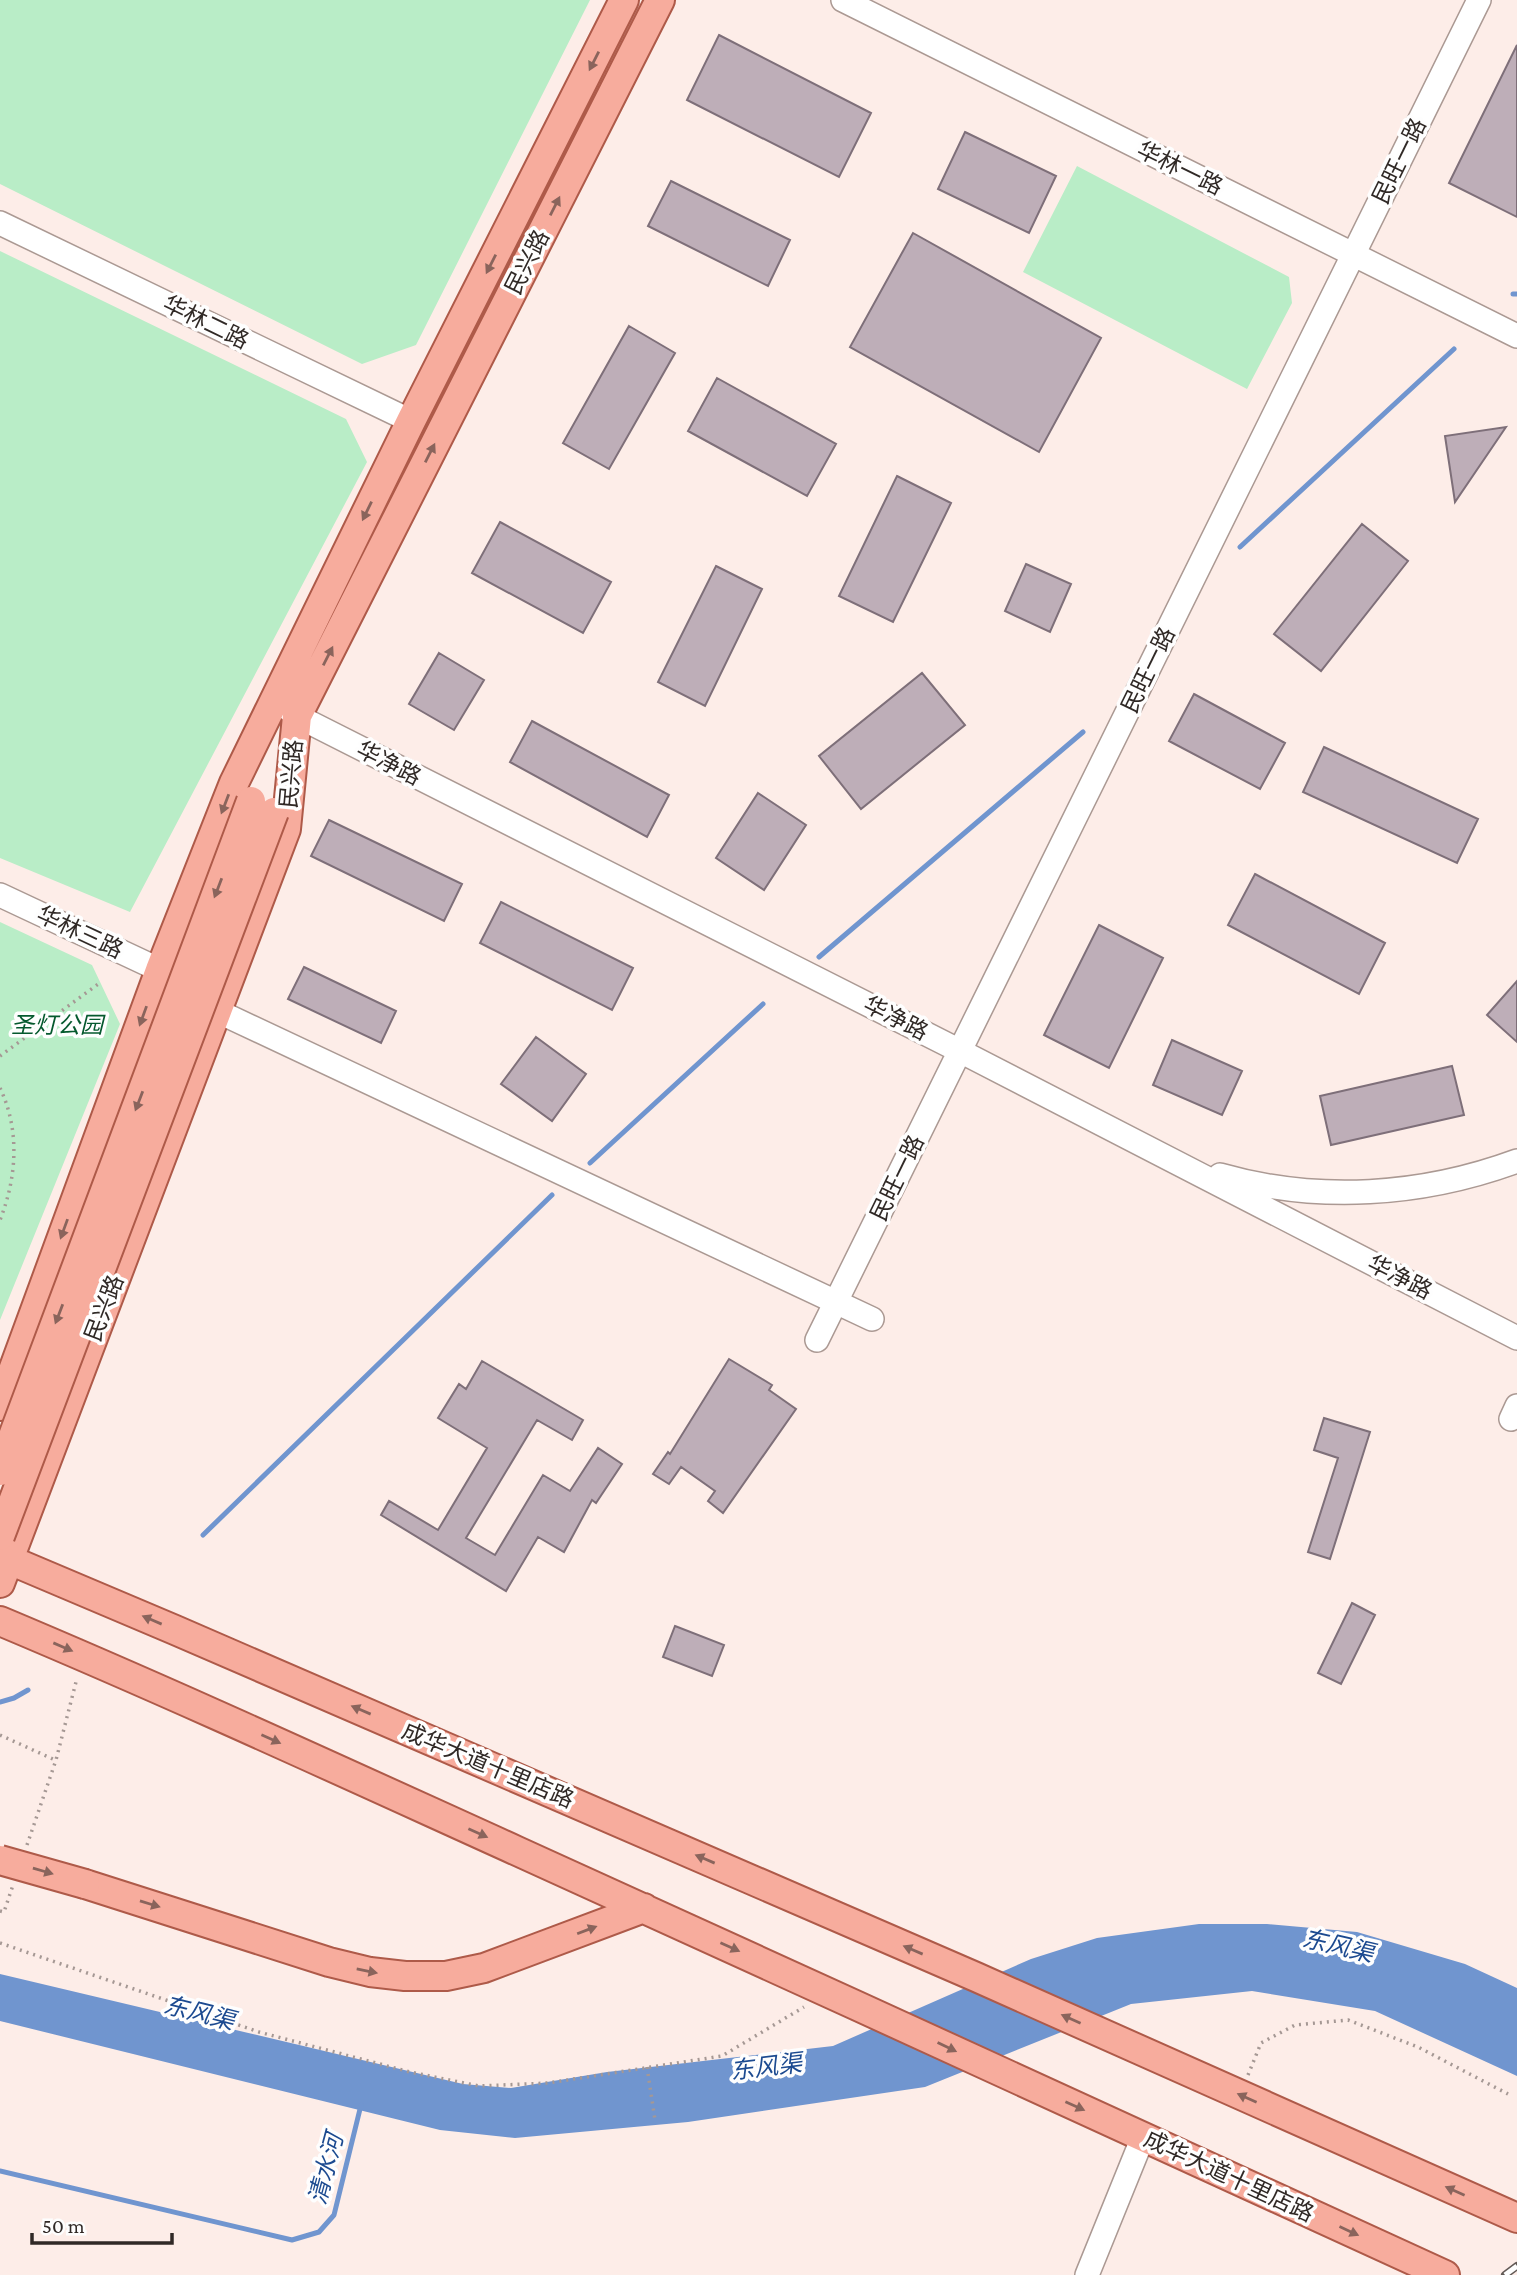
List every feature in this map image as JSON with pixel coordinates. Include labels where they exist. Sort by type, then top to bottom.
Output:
[{"type":"main road","name":"民兴路","points":[[0,1406],[160,970],[234,783],[411,421],[624,0]]},
{"type":"main road","name":"民兴路","points":[[2,1559],[286,829],[297,716],[660,0]]},
{"type":"main road","points":[[263,806],[276,698]]},
{"type":"main road","points":[[263,806],[297,716]]},
{"type":"main road","name":"民兴路","points":[[0,1471],[263,806]]},
{"type":"main road","name":"民兴路","points":[[2,1559],[263,806]]},
{"type":"main road","name":"成华大道十里店路","points":[[2,1559],[188,1635],[1239,2094]]},
{"type":"main road","points":[[0,1620],[828,1992]]},
{"type":"main road","points":[[13,1864],[85,1884],[328,1962],[370,1972],[405,1976],[446,1976],[484,1968],[644,1908]]},
{"type":"main road","name":"成华大道十里店路","points":[[828,1992],[1445,2275]]},
{"type":"main road","points":[[1239,2094],[1517,2218]]},
{"type":"street","name":"华林一路","points":[[843,0],[1517,335]]},
{"type":"street","name":"民旺一路","points":[[817,1339],[1479,0]]},
{"type":"street","name":"华林二路","points":[[0,223],[411,421]]},
{"type":"street","name":"华净路","points":[[276,698],[297,716],[960,1051],[1517,1338]]},
{"type":"street","name":"华林三路","points":[[0,895],[160,970]]},
{"type":"street","points":[[217,1011],[872,1319]]},
{"type":"street","points":[[1177,1162],[1224,1177],[1338,1194],[1395,1191],[1453,1181],[1517,1161]]},
{"type":"street","points":[[1087,2275],[1143,2137]]},
{"type":"path","points":[[0,1056],[101,982]]},
{"type":"path","points":[[0,1088],[13,1130],[14,1158],[13,1179],[0,1220]]},
{"type":"path","points":[[0,1911],[4,1912],[10,1893],[13,1864],[56,1760],[83,1656]]},
{"type":"path","points":[[0,1735],[56,1760]]},
{"type":"path","points":[[0,1942],[259,2032],[410,2072],[479,2086],[548,2083],[722,2056],[828,1992]]},
{"type":"path","points":[[1239,2094],[1261,2043],[1295,2025],[1348,2020],[1418,2047],[1508,2094]]},
{"type":"path","points":[[647,2067],[655,2120]]},
{"type":"green space","points":[[0,0],[590,0],[416,345],[362,364],[0,184]]},
{"type":"green space","points":[[1077,166],[1289,277],[1292,303],[1247,389],[1023,272]]},
{"type":"green space","points":[[0,251],[346,419],[367,462],[130,912],[0,858]]},
{"type":"green space","name":"圣灯公园","points":[[0,922],[92,965],[120,1024],[0,1320]]},
{"type":"water","name":"东风渠","points":[[1199,1924],[1267,1924],[1357,1932],[1465,1964],[1517,1988],[1517,2076],[1375,2011],[1252,1991],[1131,2004],[925,2087],[688,2122],[515,2138],[440,2130],[0,2021],[0,1974],[463,2084],[511,2088],[607,2072],[833,2046],[1031,1959],[1097,1938]]},
{"type":"building","points":[[719,35],[871,113],[839,177],[687,100]]},
{"type":"building","points":[[1517,45],[1517,217],[1449,183]]},
{"type":"building","points":[[965,132],[1056,176],[1029,233],[938,189]]},
{"type":"building","points":[[671,181],[790,240],[768,286],[648,226]]},
{"type":"building","points":[[913,233],[1101,338],[1039,452],[850,347]]},
{"type":"building","points":[[629,326],[675,353],[609,469],[563,443]]},
{"type":"building","points":[[717,378],[836,444],[807,496],[688,431]]},
{"type":"building","points":[[1506,427],[1455,502],[1445,436]]},
{"type":"building","points":[[897,476],[951,503],[893,622],[839,596]]},
{"type":"building","points":[[500,522],[611,582],[583,633],[472,573]]},
{"type":"building","points":[[1362,524],[1408,561],[1321,671],[1274,634]]},
{"type":"building","points":[[1026,564],[1071,584],[1050,632],[1005,611]]},
{"type":"building","points":[[716,566],[762,589],[705,706],[658,682]]},
{"type":"building","points":[[439,653],[484,680],[454,730],[409,704]]},
{"type":"building","points":[[922,673],[965,725],[861,809],[819,756]]},
{"type":"building","points":[[1194,694],[1285,743],[1260,789],[1169,741]]},
{"type":"building","points":[[532,721],[669,795],[647,837],[510,762]]},
{"type":"building","points":[[1324,747],[1478,819],[1457,863],[1303,792]]},
{"type":"building","points":[[758,793],[806,825],[764,890],[716,858]]},
{"type":"building","points":[[329,820],[462,884],[444,921],[311,856]]},
{"type":"building","points":[[1255,874],[1385,943],[1359,994],[1228,925]]},
{"type":"building","points":[[501,902],[633,968],[612,1010],[480,943]]},
{"type":"building","points":[[1099,925],[1163,958],[1109,1068],[1044,1035]]},
{"type":"building","points":[[304,967],[396,1011],[381,1043],[288,999]]},
{"type":"building","points":[[1517,981],[1517,1042],[1487,1015]]},
{"type":"building","points":[[536,1037],[586,1074],[552,1121],[501,1084]]},
{"type":"building","points":[[1172,1040],[1242,1071],[1222,1115],[1153,1085]]},
{"type":"building","points":[[1452,1066],[1464,1115],[1331,1145],[1320,1096]]},
{"type":"building","points":[[729,1359],[772,1385],[769,1390],[796,1409],[723,1513],[708,1501],[715,1491],[681,1467],[669,1484],[653,1474],[668,1452],[670,1454]]},
{"type":"building","points":[[482,1361],[583,1420],[572,1440],[537,1420],[466,1538],[495,1555],[543,1475],[570,1491],[598,1448],[622,1464],[596,1503],[592,1500],[564,1552],[538,1537],[506,1591],[381,1515],[389,1501],[438,1530],[487,1448],[438,1418],[459,1384],[466,1389]]},
{"type":"building","points":[[1324,1418],[1370,1432],[1330,1559],[1308,1552],[1338,1458],[1314,1450]]},
{"type":"building","points":[[1352,1603],[1375,1615],[1341,1684],[1318,1673]]},
{"type":"building","points":[[675,1626],[724,1645],[712,1676],[663,1657]]},
{"type":"waterway","points":[[1240,547],[1454,349]]},
{"type":"waterway","points":[[819,957],[1083,732]]},
{"type":"waterway","points":[[590,1163],[763,1004]]},
{"type":"waterway","points":[[203,1535],[552,1195]]},
{"type":"waterway","points":[[0,1702],[28,1690]]},
{"type":"waterway","name":"清水河","points":[[0,2171],[292,2240],[319,2232],[334,2215],[361,2105]]},
{"type":"railway","points":[[1505,2275],[1517,2266]]}]
